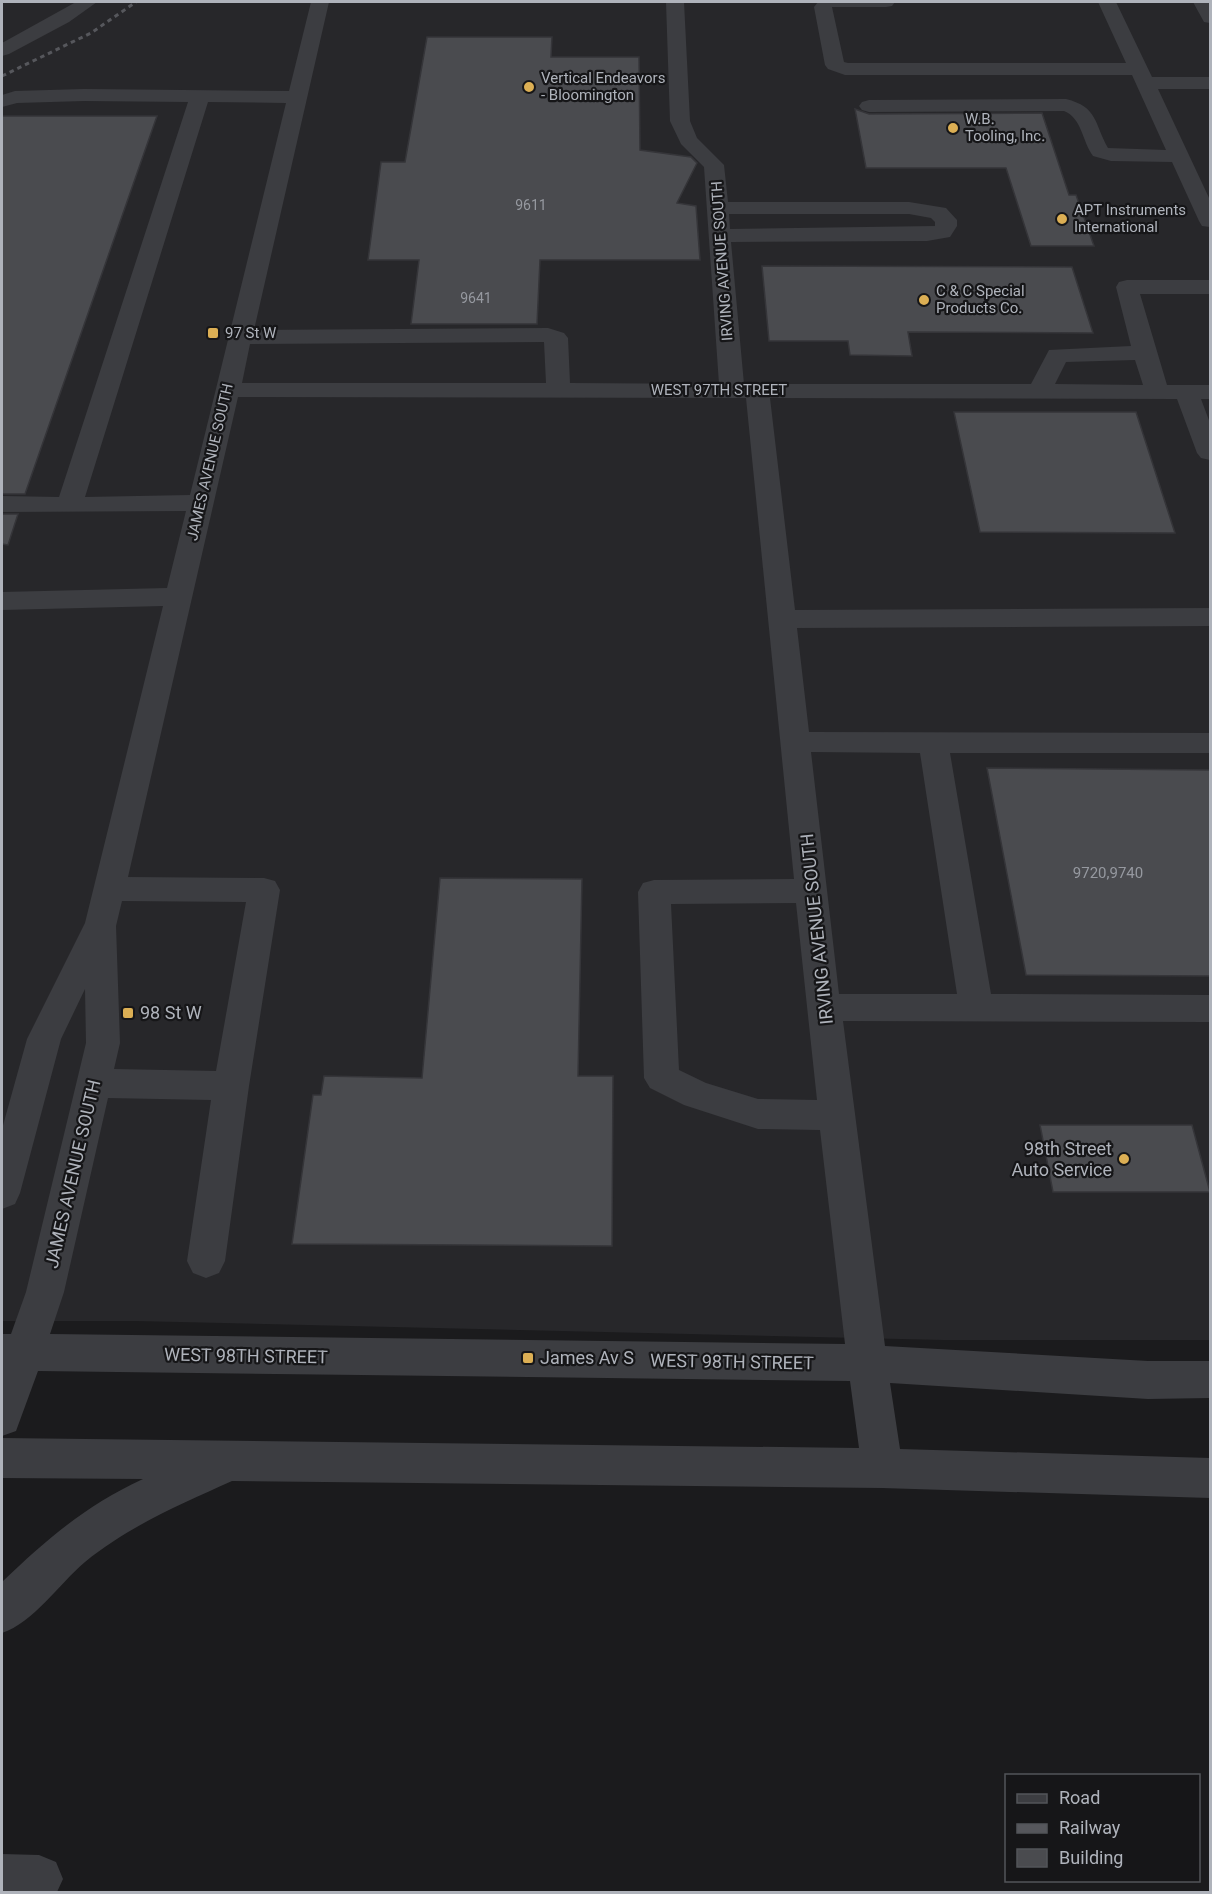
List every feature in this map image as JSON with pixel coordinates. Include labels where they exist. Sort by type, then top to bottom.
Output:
[{"type":"street","points":[[2,50],[88,2]]},
{"type":"street","name":"JAMES AVENUE SOUTH","points":[[2,1193],[44,1039],[101,923],[320,2]]},
{"type":"street","name":"IRVING AVENUE SOUTH","points":[[675,2],[680,121],[688,140],[714,165],[720,236],[783,619],[837,1115],[882,1468]]},
{"type":"street","points":[[886,2],[827,2],[823,7],[836,65],[845,69],[1142,76],[1210,83]]},
{"type":"street","points":[[1107,2],[1210,221]]},
{"type":"street","points":[[1202,2],[1210,18]]},
{"type":"street","points":[[2,101],[15,97],[84,95],[297,97]]},
{"type":"street","points":[[69,505],[200,96]]},
{"type":"street","points":[[869,106],[1066,105],[1079,108],[1084,113],[1100,152],[1183,162],[1210,168]]},
{"type":"street","points":[[717,208],[925,209],[938,213],[946,220],[946,226],[942,232],[927,234],[720,236]]},
{"type":"street","points":[[1157,392],[1127,287],[1210,287]]},
{"type":"street","points":[[240,336],[548,335],[556,338],[558,390]]},
{"type":"street","points":[[1040,391],[1057,355],[1145,353]]},
{"type":"street","name":"WEST 97TH STREET","points":[[227,390],[1210,392]]},
{"type":"street","points":[[1186,392],[1210,453]]},
{"type":"street","points":[[2,504],[200,503]]},
{"type":"street","points":[[3,605],[178,597]]},
{"type":"street","points":[[783,619],[1210,617]]},
{"type":"street","points":[[797,742],[1210,743]]},
{"type":"street","points":[[933,742],[976,1008]]},
{"type":"street","points":[[109,889],[264,890],[231,1086],[206,1261]]},
{"type":"street","points":[[813,891],[654,892],[662,1078],[696,1095],[758,1114],[837,1115]]},
{"type":"street","name":"JAMES AVENUE SOUTH","points":[[2,1417],[13,1352],[45,1292],[103,1043],[101,923]]},
{"type":"street","points":[[825,1007],[1210,1009]]},
{"type":"street","points":[[93,1083],[231,1086]]},
{"type":"street","points":[[2,1145],[28,1094]]},
{"type":"street","name":"WEST 98TH STREET","points":[[13,1352],[867,1363],[1148,1380],[1210,1379]]},
{"type":"street","points":[[2,1458],[882,1468],[1210,1478]]},
{"type":"street","points":[[2,1611],[70,1547],[129,1507],[230,1461]]},
{"type":"shaded area","points":[[2,2],[1210,2],[1210,1340],[943,1340],[135,1321],[2,1321]]},
{"type":"building","points":[[427,37],[552,37],[551,57],[639,57],[640,150],[691,157],[697,163],[677,203],[696,206],[700,260],[540,260],[537,324],[411,324],[419,260],[368,260],[381,162],[405,162]]},
{"type":"building","points":[[855,109],[869,114],[1042,113],[1069,195],[1076,195],[1094,246],[1031,246],[1006,168],[866,168]]},
{"type":"building","points":[[2,116],[157,116],[25,494],[2,494]]},
{"type":"building","name":"C & C Special Products Co.","points":[[762,266],[1072,267],[1093,333],[908,332],[912,356],[850,355],[848,341],[769,341]]},
{"type":"building","points":[[954,412],[1136,412],[1175,533],[980,532]]},
{"type":"building","points":[[2,514],[18,514],[8,545],[2,544]]},
{"type":"building","points":[[987,768],[1210,770],[1210,976],[1026,975]]},
{"type":"building","points":[[440,878],[582,879],[578,1076],[613,1076],[612,1246],[292,1244],[313,1095],[321,1095],[324,1076],[422,1078]]},
{"type":"building","name":"98th Street Auto Service","points":[[1040,1125],[1192,1125],[1210,1192],[1053,1192]]},
{"type":"railway","points":[[2,76],[91,33],[136,2]]},
{"type":"place","name":"Vertical Endeavors - Bloomington","points":[[529,87]]},
{"type":"place","name":"W.B. Tooling, Inc.","points":[[953,128]]},
{"type":"place","name":"APT Instruments International","points":[[1062,219]]},
{"type":"place","name":"C & C Special Products Co.","points":[[924,300]]},
{"type":"place","name":"97 St W","points":[[213,333]]},
{"type":"place","name":"98 St W","points":[[128,1013]]},
{"type":"place","name":"98th Street Auto Service","points":[[1124,1159]]},
{"type":"place","name":"James Av S","points":[[528,1358]]}]
